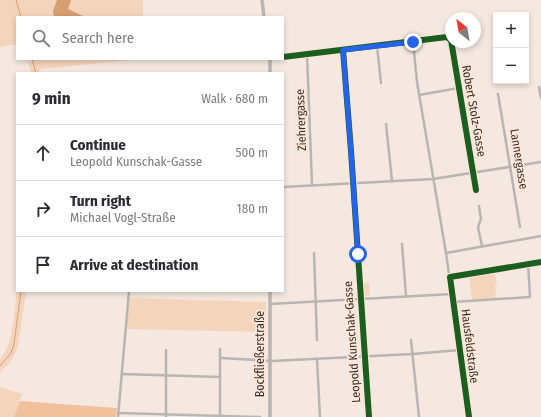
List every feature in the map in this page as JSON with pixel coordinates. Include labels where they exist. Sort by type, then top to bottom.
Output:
[{"type":"main road","points":[[262,0],[264,16]]},
{"type":"main road","points":[[270,60],[270,72]]},
{"type":"main road","name":"Bockfließerstraße","points":[[270,292],[270,417]]},
{"type":"street","name":"Robert Stolz-Gasse","points":[[413,42],[447,37],[450,40],[476,190]]},
{"type":"street","points":[[284,57],[413,42]]},
{"type":"street","name":"Hausfeldstraße","points":[[413,42],[419,94],[454,302],[468,417]]},
{"type":"street","points":[[377,46],[381,83]]},
{"type":"street","name":"Leopold Kunschak-Gasse","points":[[343,50],[369,417]]},
{"type":"street","name":"Ziehrergasse","points":[[307,54],[312,185]]},
{"type":"street","points":[[539,87],[541,98]]},
{"type":"street","points":[[419,94],[459,88]]},
{"type":"street","name":"Lannergasse","points":[[498,94],[520,227]]},
{"type":"street","points":[[386,124],[392,181]]},
{"type":"street","points":[[284,187],[433,179],[541,162]]},
{"type":"street","points":[[479,206],[481,219],[478,228],[482,246]]},
{"type":"street","points":[[446,253],[541,236]]},
{"type":"street","points":[[402,244],[406,296]]},
{"type":"street","points":[[314,253],[317,340]]},
{"type":"street","points":[[450,277],[541,262]]},
{"type":"street","points":[[454,302],[530,297],[528,263]]},
{"type":"street","points":[[129,292],[118,415],[260,417]]},
{"type":"street","points":[[270,304],[452,294]]},
{"type":"street","points":[[411,340],[419,417]]},
{"type":"street","points":[[220,349],[220,416]]},
{"type":"street","points":[[166,350],[166,416]]},
{"type":"street","points":[[221,358],[270,360],[317,359],[460,350]]},
{"type":"street","points":[[317,359],[320,417]]},
{"type":"street","points":[[122,374],[220,377]]},
{"type":"shaded area","points":[[0,0],[143,0],[143,16],[16,16],[16,44],[0,47]]},
{"type":"shaded area","points":[[57,0],[71,0],[68,9],[83,16],[54,16],[53,11]]},
{"type":"shaded area","points":[[27,60],[134,60],[40,69],[41,72],[31,72]]},
{"type":"shaded area","points":[[494,270],[497,284],[495,285],[496,298],[472,300],[469,275]]},
{"type":"shaded area","points":[[361,283],[369,283],[370,295],[362,296]]},
{"type":"shaded area","points":[[17,292],[26,292],[18,347],[11,361],[0,373],[0,359],[5,353],[11,336]]},
{"type":"shaded area","points":[[129,298],[266,302],[266,332],[126,329]]},
{"type":"shaded area","points":[[0,387],[22,394],[14,417],[0,417]]},
{"type":"shaded area","points":[[20,401],[117,408],[116,417],[14,417]]},
{"type":"waterway","points":[[16,0],[21,16]]},
{"type":"waterway","points":[[32,60],[36,72]]},
{"type":"waterway","points":[[0,366],[11,353],[14,344],[21,292]]},
{"type":"cycle path","points":[[284,57],[447,37],[451,40],[476,190]]},
{"type":"cycle path","points":[[343,50],[369,417]]},
{"type":"cycle path","points":[[469,417],[450,277],[541,262]]},
{"type":"route","points":[[358,254],[343,50],[413,42]]}]
